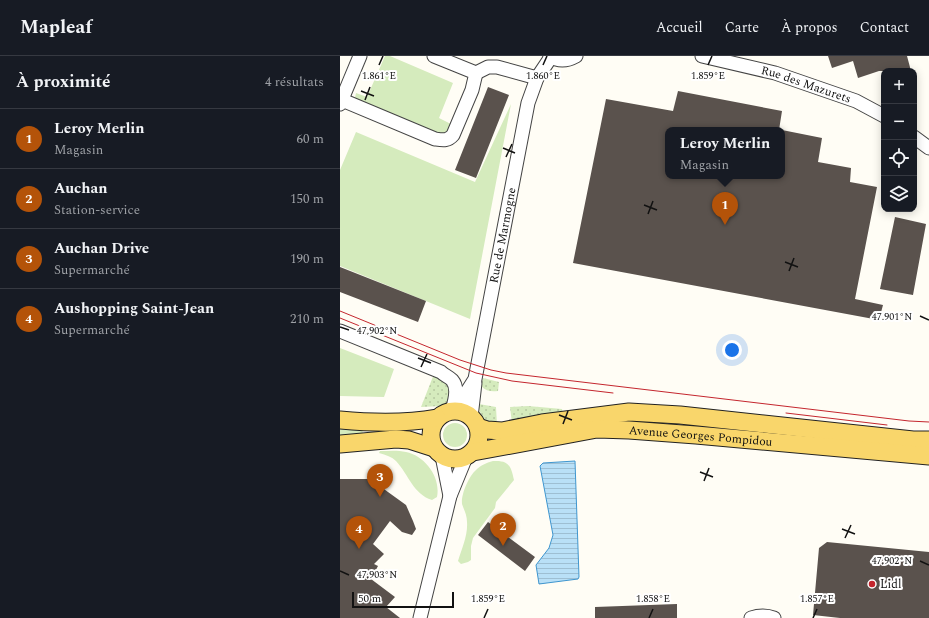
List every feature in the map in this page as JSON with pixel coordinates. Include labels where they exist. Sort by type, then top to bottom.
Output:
[{"type":"main road","points":[[340,420],[419,422],[458,411],[474,422],[479,440],[469,455],[456,460],[447,459],[438,452],[409,440],[396,439],[340,444]]},
{"type":"main road","name":"Avenue Georges Pompidou","points":[[474,422],[487,430],[502,431],[542,423],[630,412],[680,415],[913,440],[929,440]]},
{"type":"main road","points":[[438,452],[431,442],[431,429],[444,415]]},
{"type":"main road","name":"Avenue Georges Pompidou","points":[[469,455],[598,429],[696,435],[929,456]]},
{"type":"street","points":[[360,56],[341,102],[435,139],[445,140],[453,135],[472,90],[476,73]]},
{"type":"street","points":[[434,56],[476,73],[488,67],[497,67],[537,78]]},
{"type":"street","points":[[551,57],[564,61],[576,56]]},
{"type":"street","name":"Rue des Mazurets","points":[[702,56],[775,73],[856,101],[881,114]]},
{"type":"street","name":"Rue de Marmogne","points":[[444,415],[461,401],[475,379],[528,103],[537,78],[551,57]]},
{"type":"street","points":[[917,139],[929,148]]},
{"type":"street","points":[[340,331],[441,372],[453,380],[456,387],[455,401],[444,415]]},
{"type":"street","points":[[474,422],[475,379]]},
{"type":"street","points":[[438,452],[450,496]]},
{"type":"street","points":[[420,618],[450,496],[469,455]]},
{"type":"street","points":[[752,618],[766,615],[774,618]]},
{"type":"green space","points":[[385,56],[390,56],[453,83],[439,118],[451,124],[446,134],[442,135],[355,98],[356,93],[367,97]]},
{"type":"green space","points":[[511,104],[470,319],[340,266],[340,170],[356,132],[475,182]]},
{"type":"green space","points":[[340,348],[394,369],[384,397],[340,396]]},
{"type":"green space","points":[[434,374],[451,385],[449,401],[441,406],[421,407]]},
{"type":"green space","points":[[483,378],[499,382],[498,391],[489,391],[483,388],[481,386]]},
{"type":"green space","points":[[479,404],[496,407],[497,425],[489,422],[482,416],[479,409]]},
{"type":"green space","points":[[528,406],[562,409],[563,414],[512,423],[510,407]]},
{"type":"green space","points":[[455,423],[464,426],[467,435],[464,444],[455,447],[446,444],[443,435],[446,426]]},
{"type":"green space","points":[[340,428],[362,429],[363,434],[340,436]]},
{"type":"green space","points":[[380,451],[403,451],[413,454],[419,458],[430,468],[434,475],[438,489],[437,497],[432,500],[420,493],[396,461],[389,456],[379,453]]},
{"type":"green space","points":[[493,461],[506,463],[512,471],[514,480],[496,502],[495,508],[473,538],[471,546],[471,560],[461,564],[458,561],[467,532],[466,517],[462,504],[464,490],[471,476],[476,470],[484,464]]},
{"type":"water","points":[[575,461],[579,577],[578,579],[539,584],[536,565],[549,548],[553,535],[540,466],[543,463]]},
{"type":"building","points":[[828,56],[907,56],[910,68],[881,68],[881,71],[858,78],[853,61],[832,68]]},
{"type":"building","points":[[488,87],[509,95],[476,178],[455,170]]},
{"type":"building","points":[[678,91],[782,111],[779,127],[665,127],[665,179],[785,179],[785,131],[822,138],[818,162],[851,168],[850,182],[877,187],[855,299],[883,305],[879,320],[573,263],[606,99],[673,111]]},
{"type":"building","points":[[895,217],[926,224],[913,295],[880,289]]},
{"type":"building","points":[[340,267],[426,301],[418,322],[340,292]]},
{"type":"building","points":[[340,479],[370,479],[406,505],[413,521],[416,529],[412,535],[402,532],[390,521],[373,544],[384,554],[374,564],[378,566],[371,579],[395,597],[386,607],[400,618],[340,618]]},
{"type":"building","points":[[488,522],[535,557],[525,571],[478,535]]},
{"type":"building","name":"Lidl","points":[[827,542],[929,552],[929,618],[840,618],[813,615],[819,548]]},
{"type":"building","points":[[677,604],[677,618],[595,618],[595,607]]},
{"type":"tram line","points":[[340,311],[460,360],[506,373],[909,421],[929,422]]},
{"type":"tram line","points":[[340,318],[476,373],[512,381],[613,393]]},
{"type":"tram line","points":[[786,413],[887,425]]},
{"type":"place","name":"Leroy Merlin","points":[[725,225]]},
{"type":"place","name":"Auchan Drive","points":[[380,497]]},
{"type":"place","name":"Auchan","points":[[503,546]]},
{"type":"place","name":"Aushopping Saint-Jean","points":[[359,549]]},
{"type":"place","name":"Lidl","points":[[872,584]]}]
